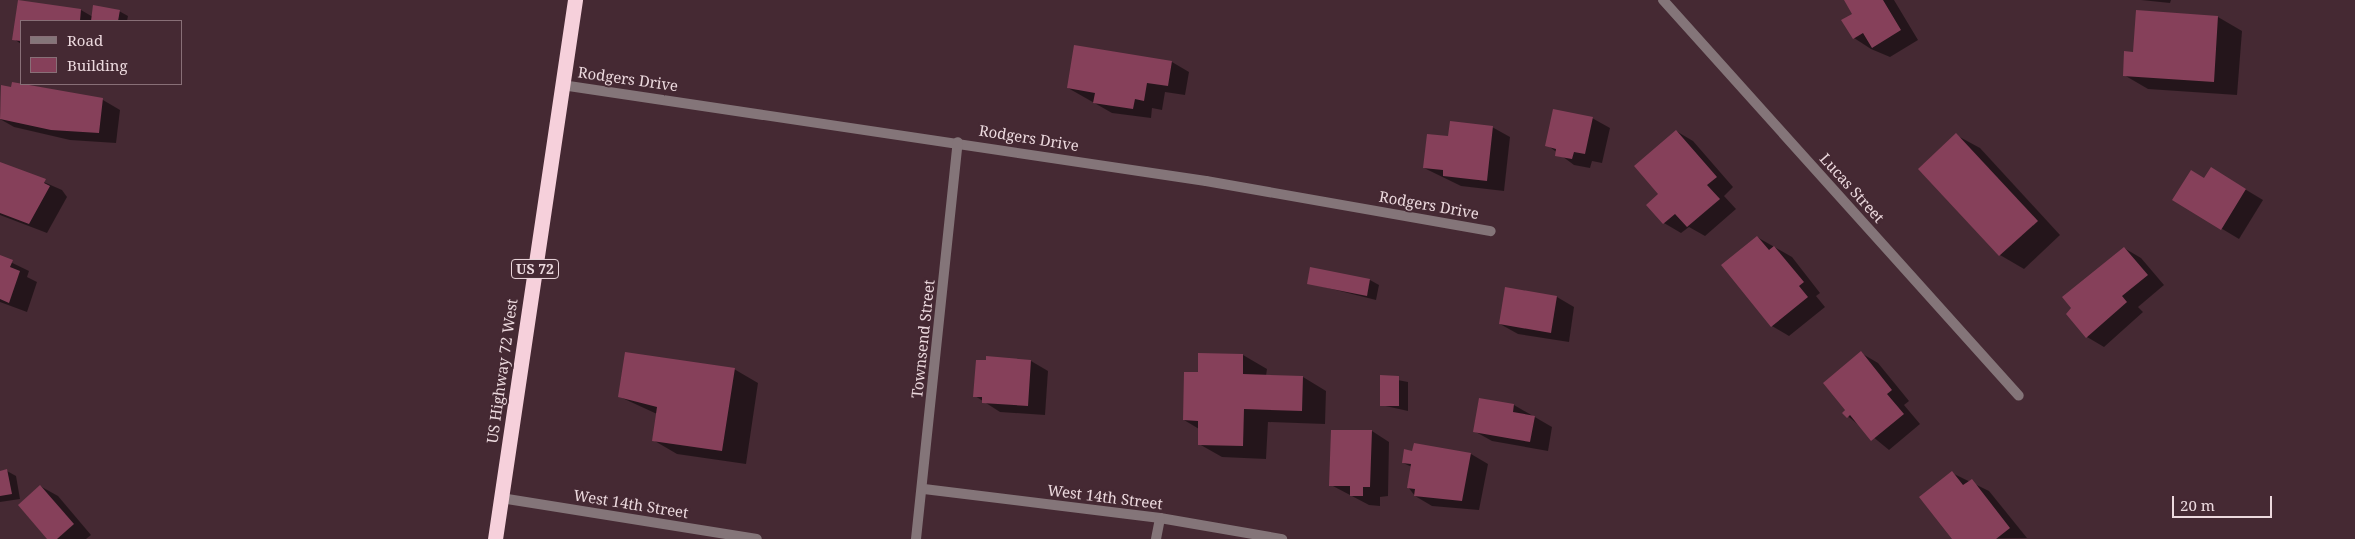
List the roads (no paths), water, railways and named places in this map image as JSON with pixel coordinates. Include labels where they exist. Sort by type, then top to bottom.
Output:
[{"type":"highway","name":"US Highway 72 West","points":[[495,539],[575,0]]},
{"type":"street","name":"Lucas Street","points":[[1663,0],[2019,396]]},
{"type":"street","name":"Rodgers Drive","points":[[562,85],[958,142],[1490,231]]},
{"type":"street","name":"Townsend Street","points":[[916,539],[924,489],[958,142]]},
{"type":"street","name":"West 14th Street","points":[[924,489],[1160,518],[1282,539]]},
{"type":"street","name":"West 14th Street","points":[[501,498],[757,539]]},
{"type":"street","points":[[1156,539],[1160,518]]}]
